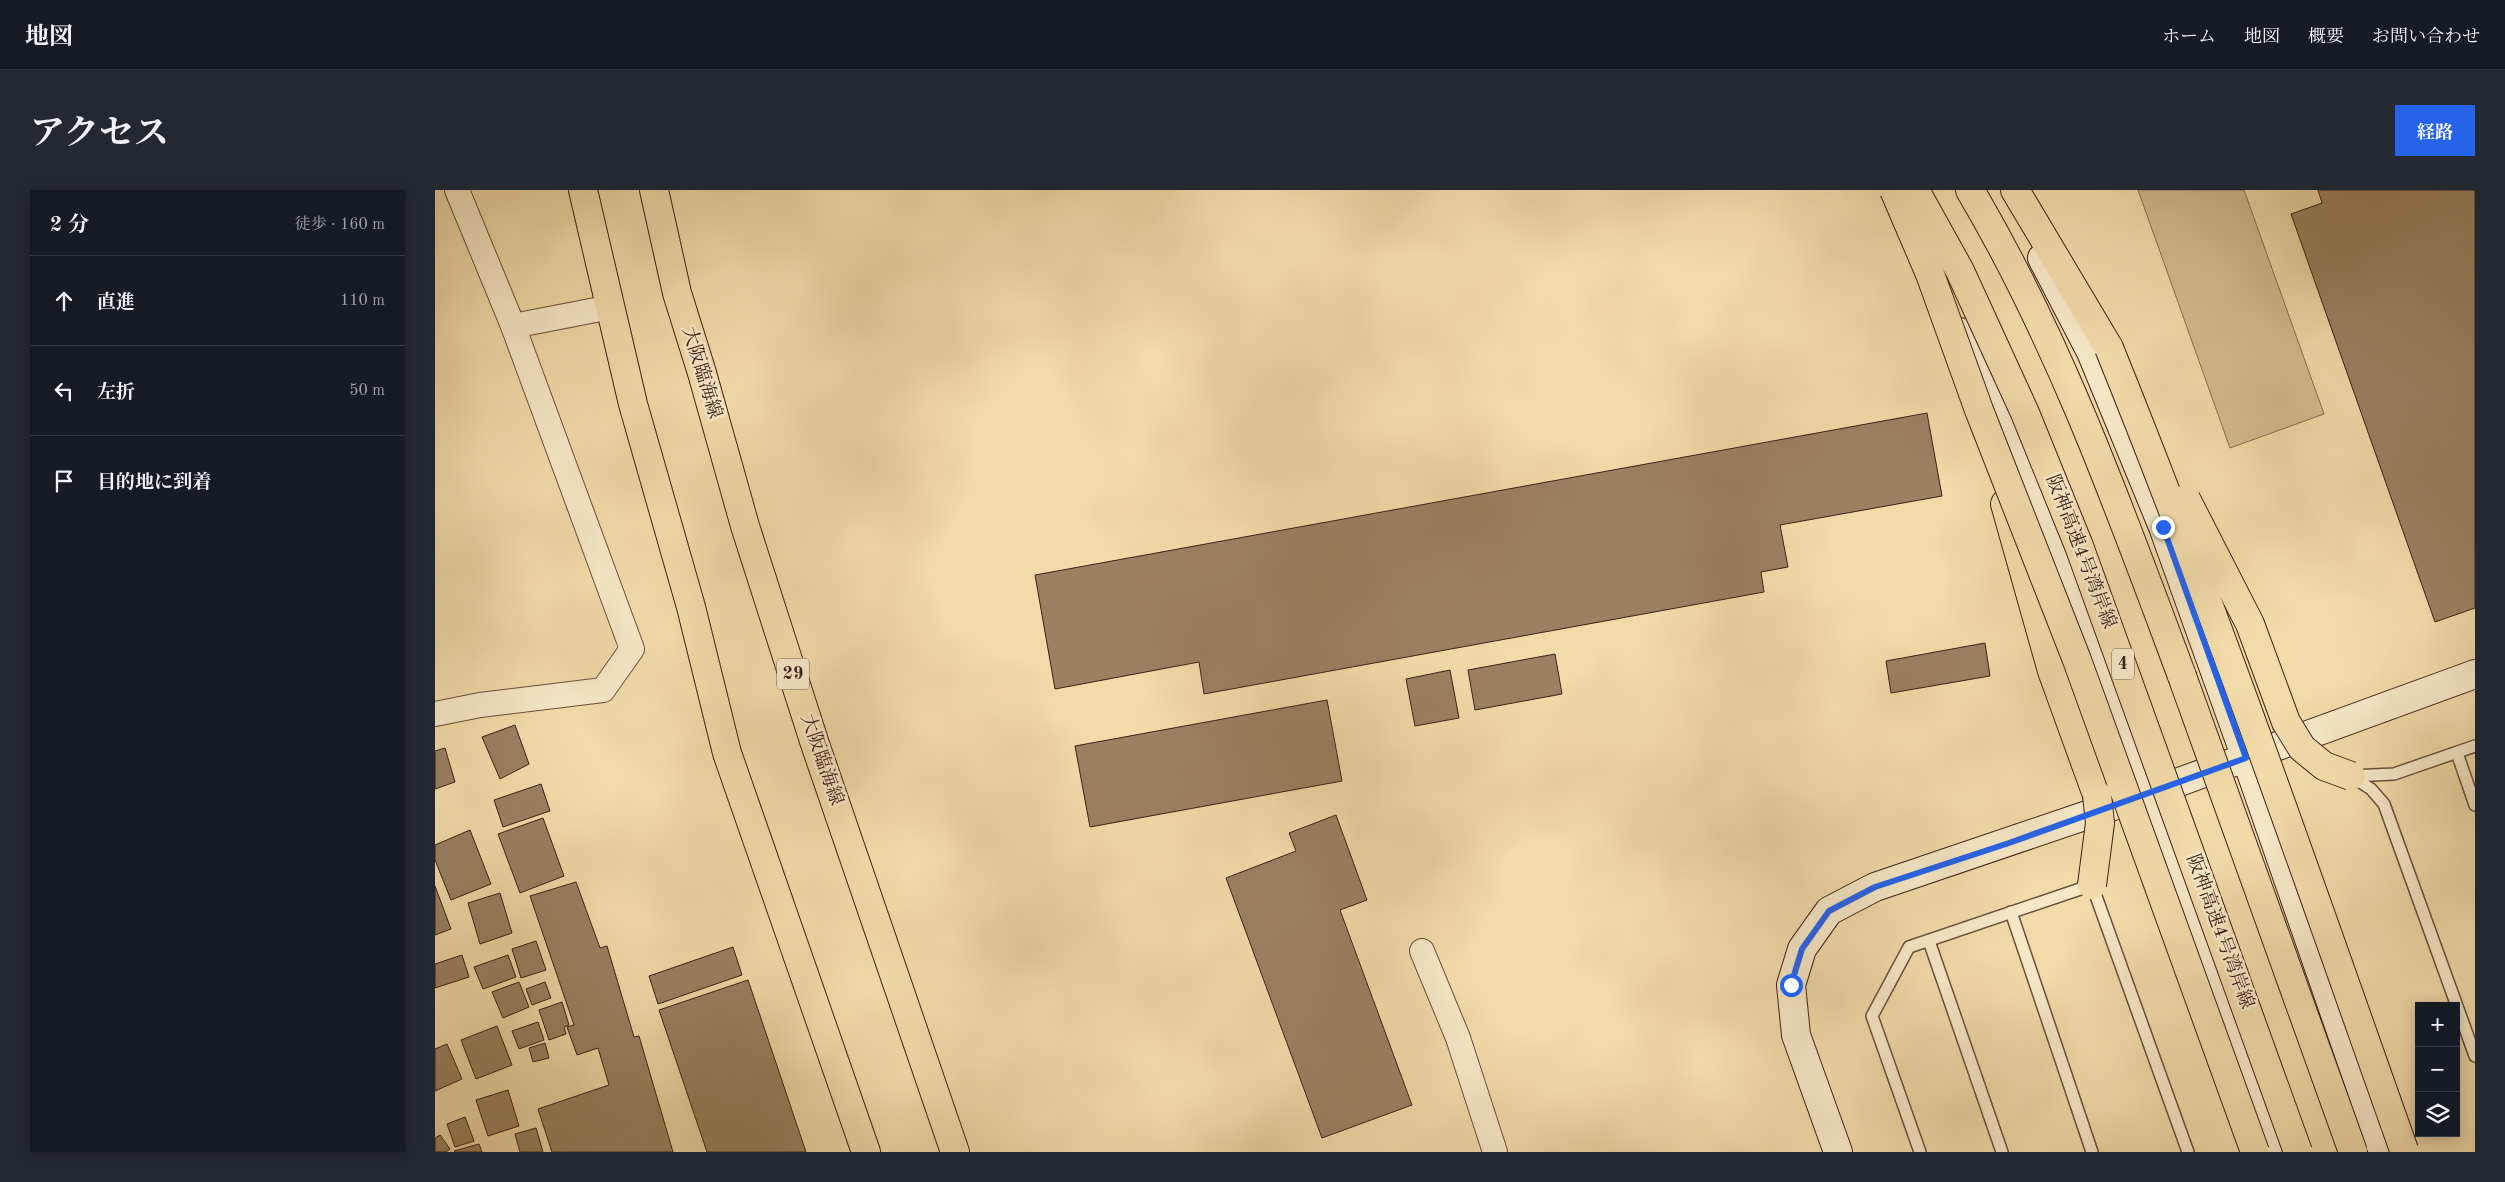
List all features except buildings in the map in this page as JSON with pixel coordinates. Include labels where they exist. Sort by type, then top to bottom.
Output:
[{"type":"main road","points":[[583,190],[633,404],[691,607],[727,753],[866,1152]]},
{"type":"main road","name":"大阪臨海線","points":[[654,190],[677,293],[702,372],[745,526],[818,753],[955,1152]]},
{"type":"main road","points":[[1894,190],[1930,274],[1979,410],[2077,660],[2255,1152]]},
{"type":"main road","name":"阪神高速4号湾岸線","points":[[1915,190],[1959,271],[2017,395],[2079,546],[2298,1152]]},
{"type":"main road","points":[[1970,190],[2002,244],[2076,402],[2129,533],[2353,1152]]},
{"type":"main road","points":[[2015,190],[2109,348],[2250,624],[2285,722],[2302,748],[2324,766],[2351,776]]},
{"type":"main road","points":[[2109,348],[2169,495],[2223,640],[2398,1151]]},
{"type":"main road","points":[[1979,410],[2052,670],[2097,795],[2100,823],[2092,885]]},
{"type":"street","points":[[435,714],[480,705],[603,690],[632,648],[513,326],[457,190]]},
{"type":"street","points":[[1885,190],[1984,379],[2068,583],[2147,794],[2273,1152]]},
{"type":"street","points":[[2006,190],[2091,352],[2163,527],[2246,758],[2398,1151]]},
{"type":"street","points":[[513,326],[611,307]]},
{"type":"street","points":[[1838,1152],[1796,1035],[1791,985],[1802,949],[1829,911],[1875,887],[2009,843],[2475,674]]},
{"type":"street","points":[[1422,952],[1458,1038],[1495,1152]]},
{"type":"lane","points":[[2351,776],[2394,774],[2475,746]]},
{"type":"lane","points":[[2457,753],[2475,805]]},
{"type":"lane","points":[[2351,776],[2371,789],[2384,804],[2475,1056]]},
{"type":"lane","points":[[1920,1152],[1872,1016],[1909,947],[2092,885],[2188,1152]]},
{"type":"lane","points":[[2011,912],[2091,1152]]},
{"type":"lane","points":[[1929,941],[2002,1152]]},
{"type":"shaded area","points":[[2138,190],[2244,190],[2324,414],[2230,448]]},
{"type":"route","points":[[1791,985],[1802,949],[1829,911],[1875,887],[2009,843],[2246,758],[2163,527]]}]
